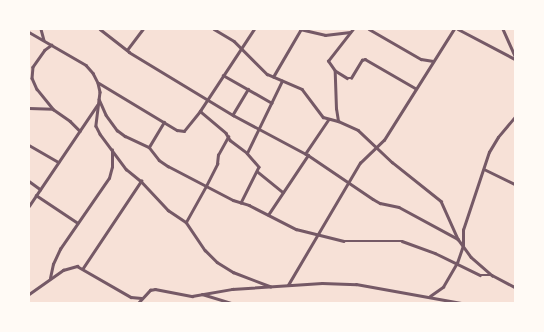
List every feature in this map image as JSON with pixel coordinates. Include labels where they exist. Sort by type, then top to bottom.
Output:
[{"type":"street","points":[[41,29],[44,41]]},
{"type":"street","points":[[100,29],[127,50],[207,99],[307,155],[380,203],[399,207],[458,239]]},
{"type":"street","points":[[127,50],[143,29]]},
{"type":"street","points":[[214,29],[241,48],[262,71],[302,90],[319,114],[328,120],[338,121],[358,130],[392,162],[441,201],[458,239],[471,257],[492,275],[515,288]]},
{"type":"street","points":[[29,32],[86,65],[98,82],[177,130],[184,131],[200,111],[254,29]]},
{"type":"street","points":[[273,77],[301,29],[325,35],[350,32]]},
{"type":"street","points":[[338,121],[336,109],[335,71],[328,59],[353,29]]},
{"type":"street","points":[[369,29],[421,59],[434,61]]},
{"type":"street","points":[[288,285],[360,163],[377,148],[454,29]]},
{"type":"street","points":[[458,29],[515,59]]},
{"type":"street","points":[[503,29],[515,56]]},
{"type":"street","points":[[52,45],[45,50],[33,67],[32,78],[37,89],[53,109],[70,121],[80,131]]},
{"type":"street","points":[[335,71],[347,78],[351,78],[362,60],[366,59],[415,88]]},
{"type":"street","points":[[29,65],[33,67]]},
{"type":"street","points":[[224,75],[272,103]]},
{"type":"street","points":[[247,153],[282,81]]},
{"type":"street","points":[[98,82],[99,99],[96,126],[100,134],[126,169],[141,181],[168,210],[186,222],[205,250],[218,262],[233,272],[270,286]]},
{"type":"street","points":[[233,114],[248,89]]},
{"type":"street","points":[[99,99],[106,115],[117,130],[125,136],[149,147],[159,160],[168,166],[233,200],[296,229],[344,241],[402,241],[415,244],[480,275],[492,275]]},
{"type":"street","points":[[29,206],[98,104]]},
{"type":"street","points":[[29,108],[53,109]]},
{"type":"street","points":[[200,111],[226,133],[228,137],[247,153],[259,167],[258,172],[242,203]]},
{"type":"street","points":[[430,296],[443,287],[457,263],[462,246],[463,230],[489,152],[515,117]]},
{"type":"street","points":[[268,215],[328,120]]},
{"type":"street","points":[[149,147],[164,122]]},
{"type":"street","points":[[186,222],[217,164],[218,155],[228,137]]},
{"type":"street","points":[[29,145],[58,162]]},
{"type":"street","points":[[50,278],[56,257],[110,178],[112,150]]},
{"type":"street","points":[[484,169],[515,184]]},
{"type":"street","points":[[258,172],[283,192]]},
{"type":"street","points":[[29,181],[40,189]]},
{"type":"street","points":[[83,268],[141,181]]},
{"type":"street","points":[[36,195],[78,223]]},
{"type":"street","points":[[29,294],[50,278],[69,267],[77,266],[83,268],[131,298],[141,298]]},
{"type":"street","points":[[138,303],[141,298],[155,288],[192,296],[214,291],[270,286],[356,284],[430,296],[462,303]]},
{"type":"street","points":[[201,294],[231,303]]}]
